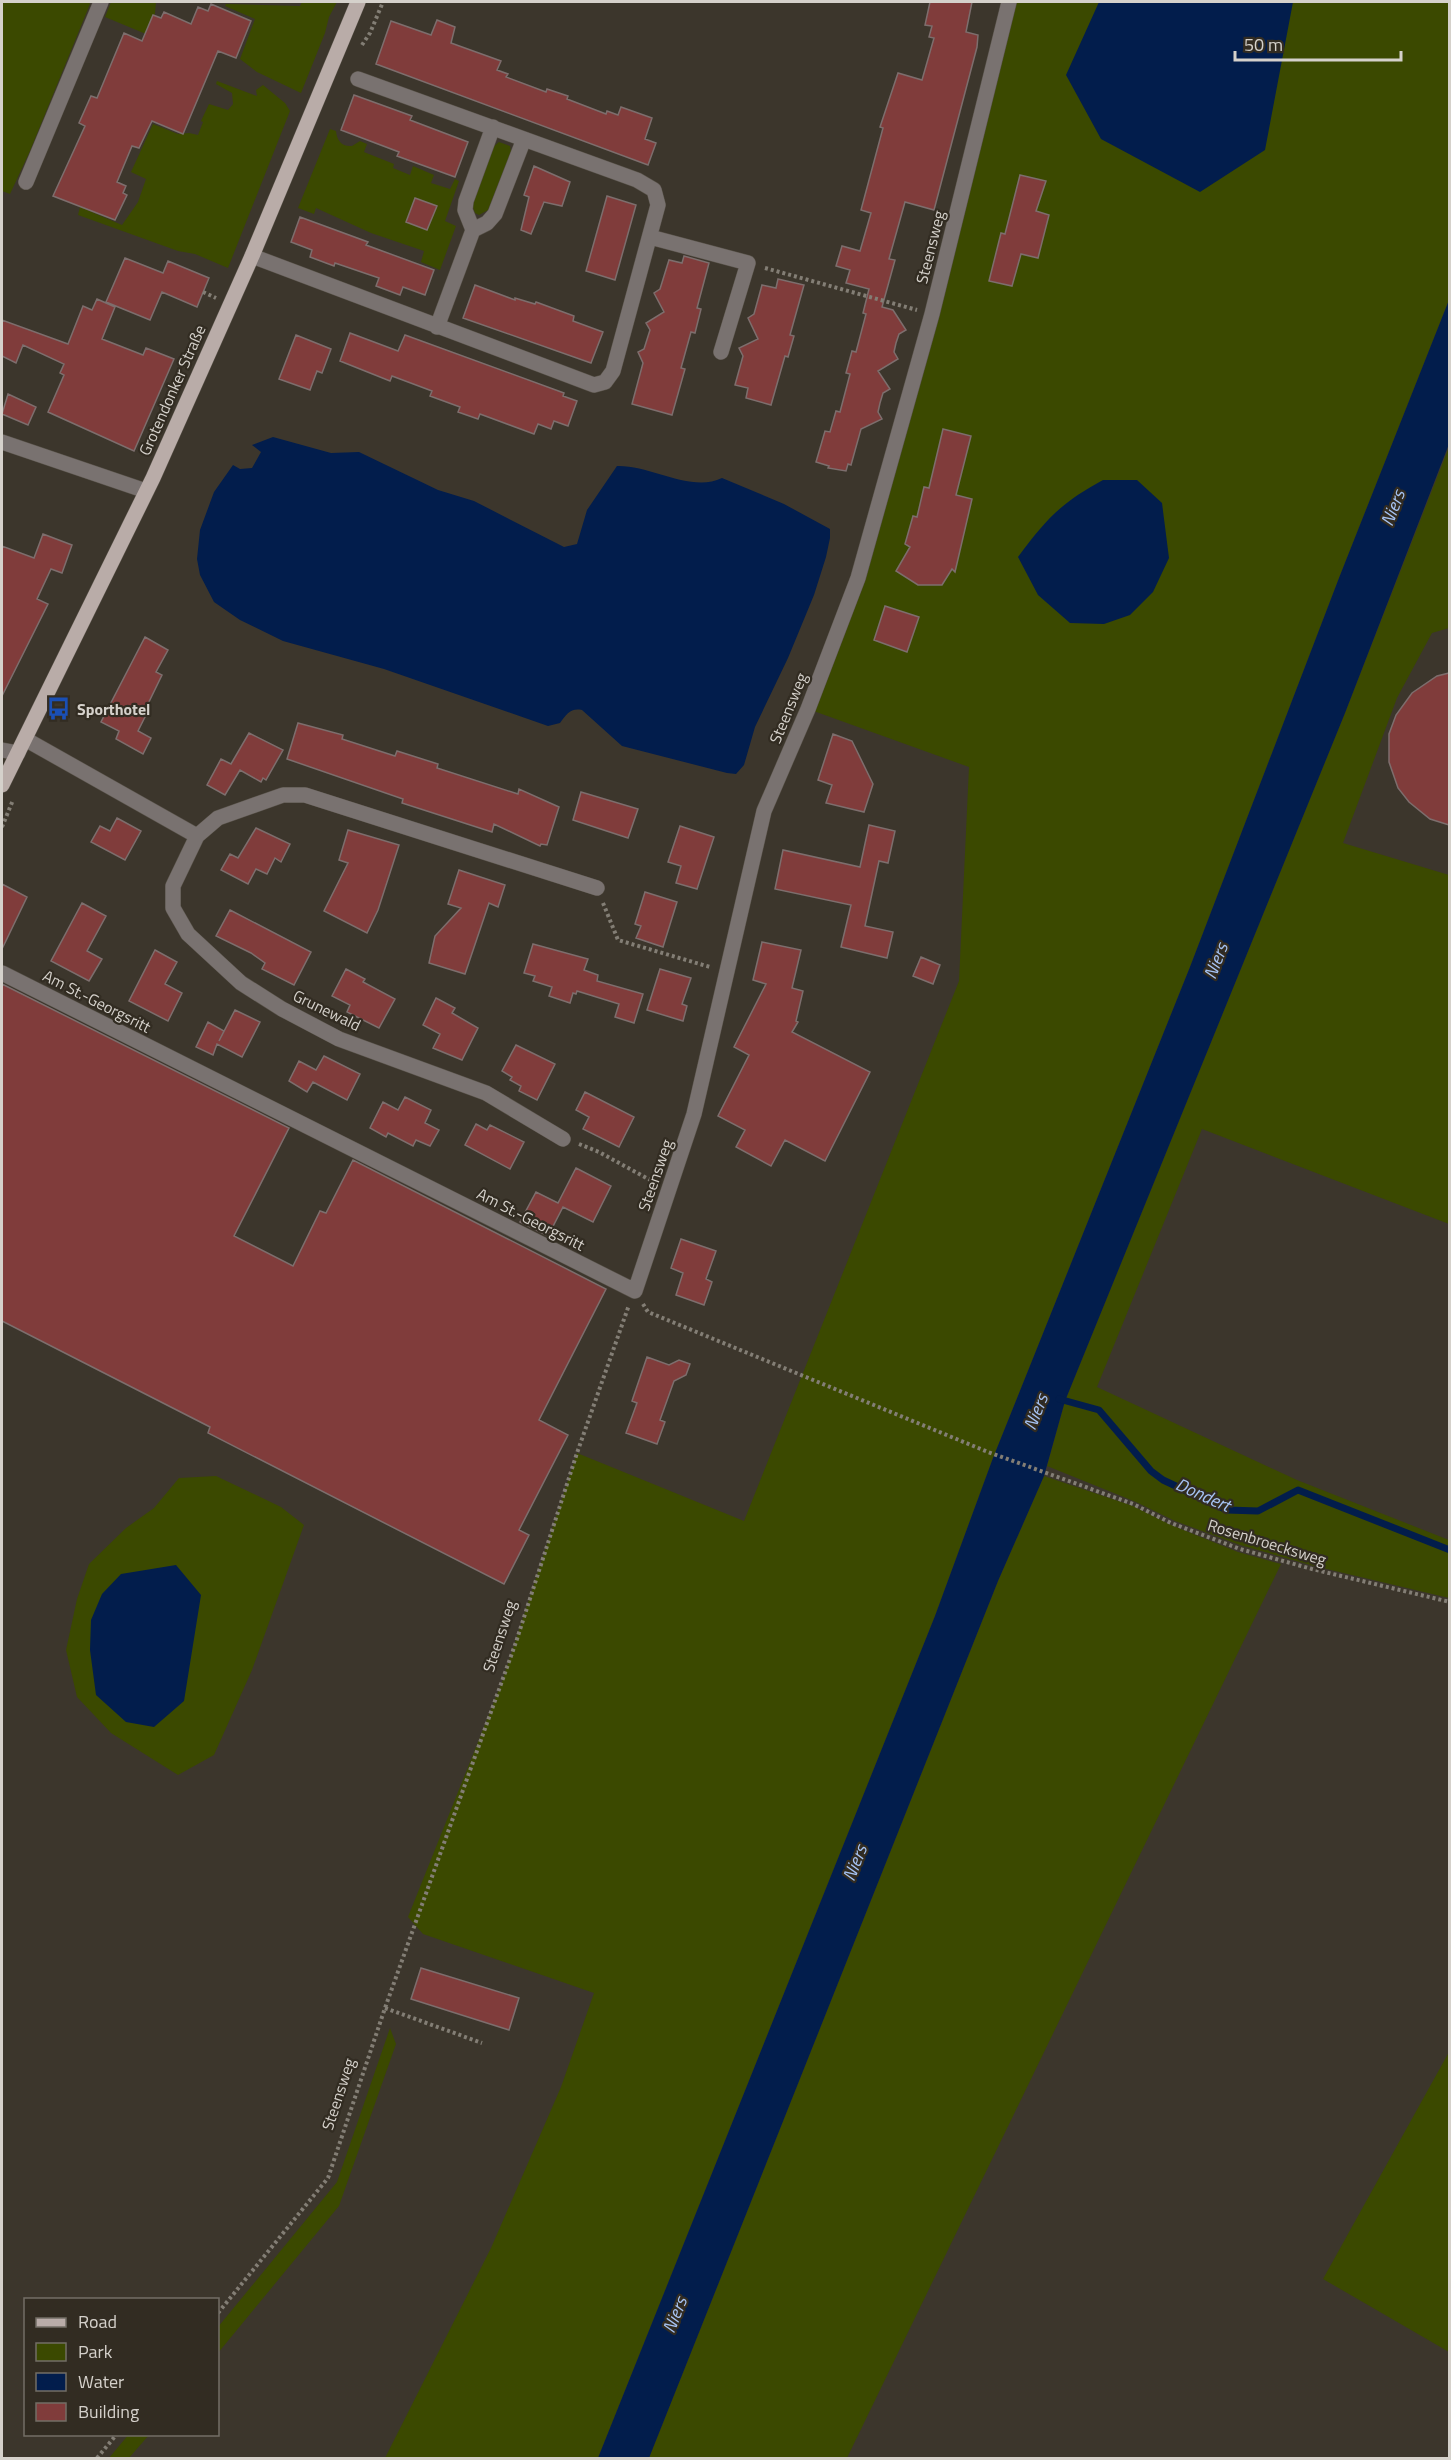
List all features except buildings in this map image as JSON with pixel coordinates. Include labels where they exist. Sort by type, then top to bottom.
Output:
[{"type":"main road","name":"Grotendonker Straße","points":[[2,785],[146,491],[252,256],[358,2]]},
{"type":"street","points":[[26,182],[101,2]]},
{"type":"street","name":"Steensweg","points":[[634,1291],[694,1114],[764,811],[808,709],[858,578],[932,314],[1009,2]]},
{"type":"street","points":[[252,256],[594,385],[600,385],[613,371],[658,205],[654,190],[647,185],[493,127],[358,80]]},
{"type":"street","points":[[437,327],[472,230],[465,210],[466,201],[493,127]]},
{"type":"street","points":[[472,230],[487,223],[495,214],[524,139]]},
{"type":"street","points":[[650,237],[748,263],[722,352]]},
{"type":"street","points":[[2,442],[146,491]]},
{"type":"street","points":[[25,739],[197,836]]},
{"type":"street","points":[[2,750],[18,753]]},
{"type":"street","name":"Grunewald","points":[[562,1139],[486,1093],[339,1039],[282,1009],[241,983],[188,934],[172,908],[173,886],[197,836],[218,818],[283,795],[305,795],[597,888]]},
{"type":"street","name":"Am St.-Georgsritt","points":[[2,973],[634,1291]]},
{"type":"path","points":[[748,263],[932,314]]},
{"type":"path","points":[[203,292],[219,299]]},
{"type":"path","points":[[597,888],[618,940],[726,972]]},
{"type":"path","points":[[562,1139],[599,1152],[669,1190]]},
{"type":"path","name":"Rosenbroecksweg","points":[[634,1291],[648,1312],[988,1452],[1133,1504],[1171,1523],[1240,1549],[1449,1602]]},
{"type":"path","name":"Steensweg","points":[[219,2312],[328,2178],[516,1642],[574,1463],[634,1291]]},
{"type":"path","points":[[386,2008],[482,2043]]},
{"type":"path","points":[[97,2458],[115,2436]]},
{"type":"green space","points":[[2,2],[89,2],[90,4],[10,194],[2,191]]},
{"type":"green space","points":[[111,2],[156,2],[155,13],[146,34],[105,17]]},
{"type":"green space","points":[[302,2],[337,2],[329,17],[301,93],[257,72],[240,59],[255,19],[225,6],[226,4],[300,6]]},
{"type":"green space","points":[[1009,2],[1449,2],[1449,300],[1339,578],[1190,967],[993,1458],[935,1616],[598,2458],[385,2458],[491,2248],[561,2087],[594,1993],[423,1934],[408,1917],[502,1682],[577,1453],[744,1521],[959,981],[969,767],[808,709],[858,578]]},
{"type":"green space","points":[[217,81],[257,96],[256,90],[263,85],[285,103],[290,111],[228,268],[195,254],[178,251],[78,215],[80,207],[122,225],[138,202],[146,179],[131,172],[153,124],[178,134],[198,135],[203,122],[201,121],[209,104],[228,110],[233,104],[232,93],[216,84]]},
{"type":"green space","points":[[330,129],[336,131],[343,144],[352,146],[360,141],[367,144],[364,152],[394,164],[393,168],[410,175],[413,166],[434,175],[431,183],[450,189],[455,179],[459,181],[445,221],[456,226],[440,270],[421,262],[424,251],[371,233],[316,208],[314,214],[298,208]]},
{"type":"green space","points":[[499,142],[510,146],[511,152],[488,210],[479,215],[475,213],[472,205],[493,147]]},
{"type":"green space","points":[[1449,447],[1449,628],[1432,633],[1397,698],[1343,843],[1449,875],[1449,1224],[1202,1129],[1097,1387],[1297,1480],[1449,1540],[1449,1598],[1314,1566],[1240,1545],[1175,1521],[1136,1502],[1047,1466],[1065,1401],[1345,713]]},
{"type":"green space","points":[[216,1476],[281,1507],[304,1525],[252,1670],[214,1755],[178,1775],[111,1733],[77,1697],[66,1650],[77,1599],[89,1564],[126,1528],[154,1508],[179,1478]]},
{"type":"green space","points":[[1044,1476],[1133,1506],[1171,1525],[1238,1552],[1281,1564],[847,2458],[649,2458],[998,1581]]},
{"type":"green space","points":[[390,2028],[396,2044],[339,2206],[219,2352],[219,2326],[337,2182]]},
{"type":"green space","points":[[1449,2052],[1449,2352],[1323,2279]]},
{"type":"green space","points":[[127,2436],[148,2436],[129,2458],[109,2458]]},
{"type":"water","points":[[1099,2],[1293,2],[1265,150],[1200,192],[1101,139],[1066,75]]},
{"type":"water","name":"Niers","points":[[1449,300],[1449,444],[1345,713],[1065,1401],[1044,1476],[998,1581],[649,2458],[598,2458],[935,1616],[993,1458],[1190,967],[1339,578]]},
{"type":"water","points":[[273,437],[331,453],[359,452],[438,490],[474,501],[564,547],[577,544],[587,510],[617,466],[630,467],[684,481],[710,482],[722,478],[784,504],[830,529],[826,557],[814,595],[788,658],[755,727],[744,765],[736,774],[727,773],[622,746],[582,710],[572,711],[560,723],[548,726],[384,669],[283,641],[240,620],[214,602],[200,575],[197,559],[200,530],[214,492],[233,465],[240,469],[252,468],[261,452],[252,445]]},
{"type":"water","points":[[1103,480],[1137,480],[1162,503],[1169,558],[1153,592],[1130,615],[1104,624],[1070,623],[1038,595],[1018,557],[1056,512],[1076,496]]},
{"type":"water","points":[[176,1565],[201,1595],[184,1701],[154,1727],[126,1722],[96,1695],[90,1650],[91,1620],[102,1594],[121,1574]]},
{"type":"waterway","name":"Dondert","points":[[1059,1399],[1099,1410],[1151,1471],[1163,1480],[1227,1510],[1258,1511],[1298,1490],[1450,1550]]},
{"type":"place","name":"Sporthotel","points":[[59,709]]}]
